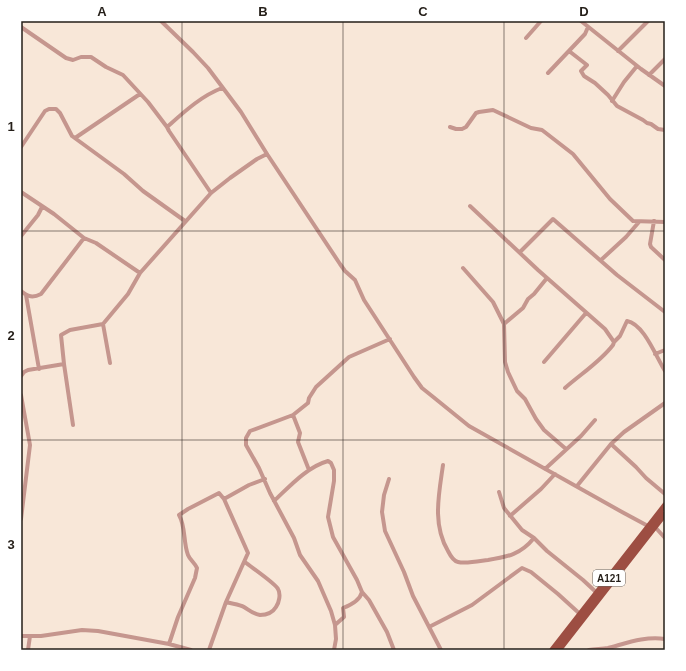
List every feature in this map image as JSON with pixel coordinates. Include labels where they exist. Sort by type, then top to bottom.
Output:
[{"type":"main road","name":"A121","points":[[559,650],[651,527],[665,505]]},
{"type":"main road","name":"A121","points":[[552,650],[597,592],[651,527],[665,514]]},
{"type":"street","points":[[161,21],[193,52],[241,112],[340,264],[355,280],[364,300],[418,382],[442,405],[469,426],[651,527],[665,538]]},
{"type":"street","points":[[526,38],[541,21]]},
{"type":"street","points":[[581,21],[637,66],[665,86]]},
{"type":"street","points":[[618,51],[648,21]]},
{"type":"street","points":[[21,27],[66,58],[73,60],[81,57],[91,57],[106,67],[123,75],[148,102],[167,127],[211,193]]},
{"type":"street","points":[[548,73],[585,34],[588,27]]},
{"type":"street","points":[[569,51],[587,65],[581,71],[583,74],[608,95],[617,106],[658,129],[665,130]]},
{"type":"street","points":[[649,75],[665,59]]},
{"type":"street","points":[[612,101],[624,82],[637,66]]},
{"type":"street","points":[[167,127],[192,106],[212,92],[222,88]]},
{"type":"street","points":[[75,138],[140,94]]},
{"type":"street","points":[[21,147],[41,116],[49,108],[56,109],[60,113],[72,136],[124,174],[143,191],[185,221]]},
{"type":"street","points":[[450,127],[459,130],[462,129],[466,127],[476,113],[494,110],[531,128],[542,130],[573,154],[601,190],[633,221],[665,222]]},
{"type":"street","points":[[73,425],[61,335],[70,330],[103,324],[128,294],[140,273],[211,193],[257,159],[267,154]]},
{"type":"street","points":[[21,192],[84,238],[96,243],[140,273]]},
{"type":"street","points":[[21,236],[38,215],[42,206]]},
{"type":"street","points":[[470,206],[547,278],[605,329],[614,342]]},
{"type":"street","points":[[520,252],[553,219],[617,275],[665,312]]},
{"type":"street","points":[[654,221],[650,247],[665,260]]},
{"type":"street","points":[[601,260],[626,238],[639,222]]},
{"type":"street","points":[[21,290],[26,295],[33,297],[41,294],[84,238]]},
{"type":"street","points":[[463,268],[493,302],[504,324],[506,362],[512,382],[517,391],[525,400],[544,430],[566,449]]},
{"type":"street","points":[[504,324],[523,308],[528,298],[534,294],[547,278]]},
{"type":"street","points":[[26,295],[39,369]]},
{"type":"street","points":[[544,362],[586,313]]},
{"type":"street","points":[[565,388],[601,359],[620,336],[626,321],[630,321],[641,330],[665,371]]},
{"type":"street","points":[[103,324],[110,363]]},
{"type":"street","points":[[334,650],[336,639],[335,625],[318,581],[300,555],[294,538],[274,501],[265,479],[246,445],[246,438],[250,431],[293,415],[308,403],[309,398],[316,387],[349,357],[390,339]]},
{"type":"street","points":[[655,354],[665,350]]},
{"type":"street","points":[[21,376],[24,372],[64,364]]},
{"type":"street","points":[[21,395],[30,445],[21,519]]},
{"type":"street","points":[[577,486],[611,444],[624,432],[665,402]]},
{"type":"street","points":[[293,415],[300,433],[298,442],[309,470]]},
{"type":"street","points":[[545,469],[595,420]]},
{"type":"street","points":[[611,444],[665,494]]},
{"type":"street","points":[[274,501],[309,470],[319,464],[328,462],[333,465],[334,481],[328,517],[330,528],[333,537],[362,592],[369,600],[383,625],[394,650]]},
{"type":"street","points":[[443,465],[438,500],[439,529],[445,545],[455,560],[458,562],[475,562],[507,557],[522,549],[534,538]]},
{"type":"street","points":[[510,516],[541,489],[555,474]]},
{"type":"street","points":[[224,499],[249,485],[265,479]]},
{"type":"street","points":[[389,479],[384,494],[382,512],[385,531],[404,572],[413,596],[441,650]]},
{"type":"street","points":[[499,492],[504,508],[522,530],[534,538],[547,551],[597,592]]},
{"type":"street","points":[[170,644],[178,617],[195,578],[197,568],[188,557],[183,522],[179,515],[219,493],[224,499],[241,540],[248,550],[245,562],[238,573],[226,602],[209,650]]},
{"type":"street","points":[[226,602],[243,606],[252,613],[260,615],[268,614],[274,611],[278,604],[280,596],[278,589],[257,570],[245,562]]},
{"type":"street","points":[[428,627],[472,605],[522,568],[531,572],[580,614]]},
{"type":"street","points":[[335,625],[344,617],[343,608],[355,601],[362,592]]},
{"type":"street","points":[[21,636],[52,635],[77,631],[98,630],[170,644],[174,648],[191,650]]},
{"type":"street","points":[[28,650],[30,636]]},
{"type":"street","points":[[589,650],[608,648],[627,642],[652,638],[665,639]]}]
